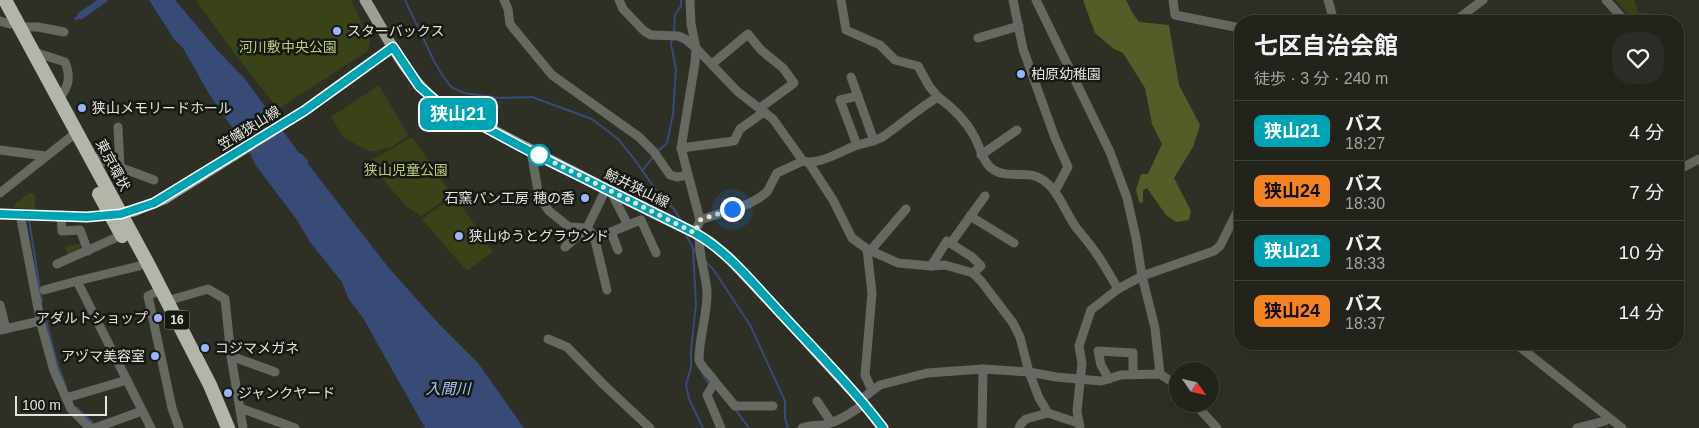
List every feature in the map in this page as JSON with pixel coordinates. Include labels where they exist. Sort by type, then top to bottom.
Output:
[{"type":"highway","name":"東京環状","points":[[5,0],[6,23],[34,52],[59,99],[74,134],[90,156],[116,214],[122,235],[204,388],[221,428]]},
{"type":"highway","name":"東京環状","points":[[0,6],[6,23],[74,134],[116,214],[167,301],[210,385],[228,428]]},
{"type":"main road","name":"鯨井狭山線","points":[[365,0],[419,86],[436,101],[531,152],[697,234],[717,247],[737,266],[862,402],[883,428]]},
{"type":"main road","name":"笠幡狭山線","points":[[116,214],[150,205],[174,192],[304,111],[393,47]]},
{"type":"street","points":[[504,0],[508,9],[510,24],[552,75],[639,137],[654,152],[670,175],[677,177],[688,176]]},
{"type":"street","points":[[619,0],[624,9],[644,31],[651,35],[678,36],[685,39],[737,91],[762,110],[782,129],[832,200],[852,238],[869,249],[898,263],[931,266],[945,265],[973,273],[1013,323],[1020,337],[1029,372],[1039,398],[1048,413]]},
{"type":"street","points":[[690,0],[691,24],[696,48],[692,87],[681,148],[700,220],[697,234],[707,292],[699,360],[700,364],[710,373],[735,406],[773,406]]},
{"type":"street","points":[[840,0],[846,30],[880,45],[895,60],[918,66],[929,86],[938,97],[956,111],[968,126],[976,138],[981,155],[997,173],[1037,176],[1055,191],[1076,227],[1098,255],[1118,289]]},
{"type":"street","points":[[1013,0],[1023,50],[1054,138],[1068,167],[1055,191]]},
{"type":"street","points":[[1036,0],[1110,152],[1121,180],[1136,238],[1142,276],[1155,328],[1160,374]]},
{"type":"street","points":[[1173,0],[1175,15],[1234,27]]},
{"type":"street","points":[[1328,0],[1332,15]]},
{"type":"street","points":[[1463,15],[1482,0]]},
{"type":"street","points":[[1606,0],[1620,15]]},
{"type":"street","points":[[6,23],[64,32]]},
{"type":"street","points":[[978,38],[1019,26]]},
{"type":"street","points":[[681,148],[734,141],[740,128],[794,83],[783,68],[761,50],[748,34],[712,64]]},
{"type":"street","points":[[34,52],[65,62],[68,69],[68,84],[59,99]]},
{"type":"street","points":[[851,77],[874,141]]},
{"type":"street","points":[[857,145],[840,100],[858,96]]},
{"type":"street","points":[[700,220],[748,204],[759,198],[767,192],[777,173],[806,162],[830,157],[857,145],[874,141],[938,97]]},
{"type":"street","points":[[118,128],[120,168]]},
{"type":"street","points":[[981,155],[1017,130]]},
{"type":"street","points":[[0,194],[74,134]]},
{"type":"street","points":[[0,150],[45,156]]},
{"type":"street","points":[[531,152],[539,197],[549,211],[568,227],[587,228],[594,236],[607,290]]},
{"type":"street","points":[[90,156],[154,180]]},
{"type":"street","points":[[1684,167],[1699,159]]},
{"type":"street","points":[[608,190],[628,225]]},
{"type":"street","points":[[565,247],[587,228],[608,190]]},
{"type":"street","points":[[951,243],[985,196]]},
{"type":"street","points":[[872,390],[866,376],[872,293],[869,249],[906,208]]},
{"type":"street","points":[[0,214],[87,217],[116,214]]},
{"type":"street","points":[[20,214],[40,321],[54,371],[71,409],[88,428],[142,411]]},
{"type":"street","points":[[970,216],[1014,243]]},
{"type":"street","points":[[61,217],[62,231],[80,230],[88,251]]},
{"type":"street","points":[[1019,428],[1020,424],[1026,419],[1048,413],[1078,425],[1077,411],[1082,363],[1079,346],[1091,310],[1118,289],[1142,276],[1214,252],[1220,246],[1234,218]]},
{"type":"street","points":[[618,250],[611,232],[641,220],[656,253]]},
{"type":"street","points":[[57,264],[122,235]]},
{"type":"street","points":[[931,266],[947,241],[972,257],[981,266],[973,273]]},
{"type":"street","points":[[44,290],[139,266]]},
{"type":"street","points":[[77,282],[151,428]]},
{"type":"street","points":[[167,301],[208,289],[225,299],[231,356],[243,428]]},
{"type":"street","points":[[154,293],[148,296],[172,408],[179,428]]},
{"type":"street","points":[[0,305],[3,330],[40,321]]},
{"type":"street","points":[[548,339],[567,347],[604,386],[650,428]]},
{"type":"street","points":[[1524,350],[1622,428]]},
{"type":"street","points":[[1109,379],[1101,365],[1098,351],[1133,353],[1133,374]]},
{"type":"street","points":[[231,356],[275,372]]},
{"type":"street","points":[[982,428],[981,407],[984,369]]},
{"type":"street","points":[[802,428],[822,425],[843,418],[862,402],[872,390],[883,384],[927,373],[984,369],[1029,372],[1101,382],[1133,374],[1160,374],[1169,380]]},
{"type":"street","points":[[66,398],[127,380]]},
{"type":"street","points":[[715,382],[707,395],[721,428]]},
{"type":"street","points":[[817,401],[831,422]]},
{"type":"street","points":[[240,408],[295,428]]},
{"type":"street","points":[[1202,412],[1217,428]]},
{"type":"street","points":[[1578,428],[1605,421],[1608,417]]},
{"type":"green space","name":"河川敷中央公園","points":[[196,0],[351,0],[370,40],[368,51],[278,109]]},
{"type":"green space","points":[[1083,0],[1126,0],[1139,22],[1169,25],[1179,85],[1200,125],[1193,147],[1174,178],[1191,211],[1189,220],[1176,222],[1166,215],[1147,188],[1143,190],[1143,203],[1139,202],[1136,190],[1141,174],[1148,174],[1162,144],[1152,124],[1145,88],[1123,53],[1114,49],[1095,33]]},
{"type":"green space","points":[[1615,0],[1634,0],[1639,13],[1650,13],[1650,15],[1629,15]]},
{"type":"green space","points":[[379,85],[408,135],[392,147],[369,151],[344,138],[331,117]]},
{"type":"green space","name":"狭山児童公園","points":[[412,137],[452,195],[421,216],[407,207],[368,162]]},
{"type":"green space","points":[[29,193],[35,193],[35,209],[13,208],[13,206]]},
{"type":"green space","name":"狭山ゆうとグラウンド","points":[[455,196],[493,252],[468,270],[465,269],[422,219]]},
{"type":"green space","points":[[80,244],[81,250],[68,256],[65,246]]},
{"type":"water","points":[[97,0],[109,0],[81,20],[80,18],[76,21],[74,18],[78,16],[77,14]]},
{"type":"water","name":"入間川","points":[[149,0],[175,0],[217,50],[245,79],[299,153],[308,161],[308,164],[388,267],[440,325],[478,363],[524,428],[425,428],[363,318],[348,298],[342,282],[310,242],[297,220],[257,167],[249,152],[209,94],[183,48],[174,39]]},
{"type":"pier","points":[[273,113],[284,128],[246,152],[235,138]]},
{"type":"waterway","points":[[405,0],[434,61],[451,87],[464,93],[500,98],[532,97],[592,119],[618,139],[660,196],[674,209],[682,222]]},
{"type":"waterway","points":[[674,32],[675,15],[681,6],[681,0]]},
{"type":"waterway","points":[[658,151],[667,143],[673,114],[676,69],[671,44],[672,39]]},
{"type":"waterway","points":[[642,171],[653,157]]},
{"type":"waterway","points":[[29,220],[42,302]]},
{"type":"waterway","points":[[685,233],[696,252]]},
{"type":"waterway","points":[[693,248],[696,304],[691,367],[686,385],[689,399],[703,428]]},
{"type":"waterway","points":[[705,261],[713,269],[750,325],[785,401],[785,418],[788,428]]},
{"type":"waterway","points":[[44,312],[56,359],[66,387]]},
{"type":"waterway","points":[[702,373],[710,386]]},
{"type":"waterway","points":[[76,407],[94,424]]},
{"type":"waterway","points":[[735,409],[749,428]]},
{"type":"bus line","name":"狭山21","points":[[0,214],[87,217],[121,214],[145,207],[174,192],[304,111],[393,47],[419,86],[436,101],[531,152],[695,233],[717,247],[790,322],[864,404],[883,428]]},
{"type":"place","name":"スターバックス","points":[[337,31]]},
{"type":"place","name":"柏原幼稚園","points":[[1021,74]]},
{"type":"place","name":"狭山メモリードホール","points":[[82,108]]},
{"type":"place","name":"石窯パン工房 穂の香","points":[[585,198]]},
{"type":"place","name":"狭山ゆうとグラウンド","points":[[459,236]]},
{"type":"place","name":"アダルトショップ","points":[[158,318]]},
{"type":"place","name":"コジマメガネ","points":[[205,348]]},
{"type":"place","name":"アヅマ美容室","points":[[155,356]]},
{"type":"place","name":"ジャンクヤード","points":[[228,393]]},
{"type":"route","points":[[539,155],[695,233],[700,220],[732,209]]}]
